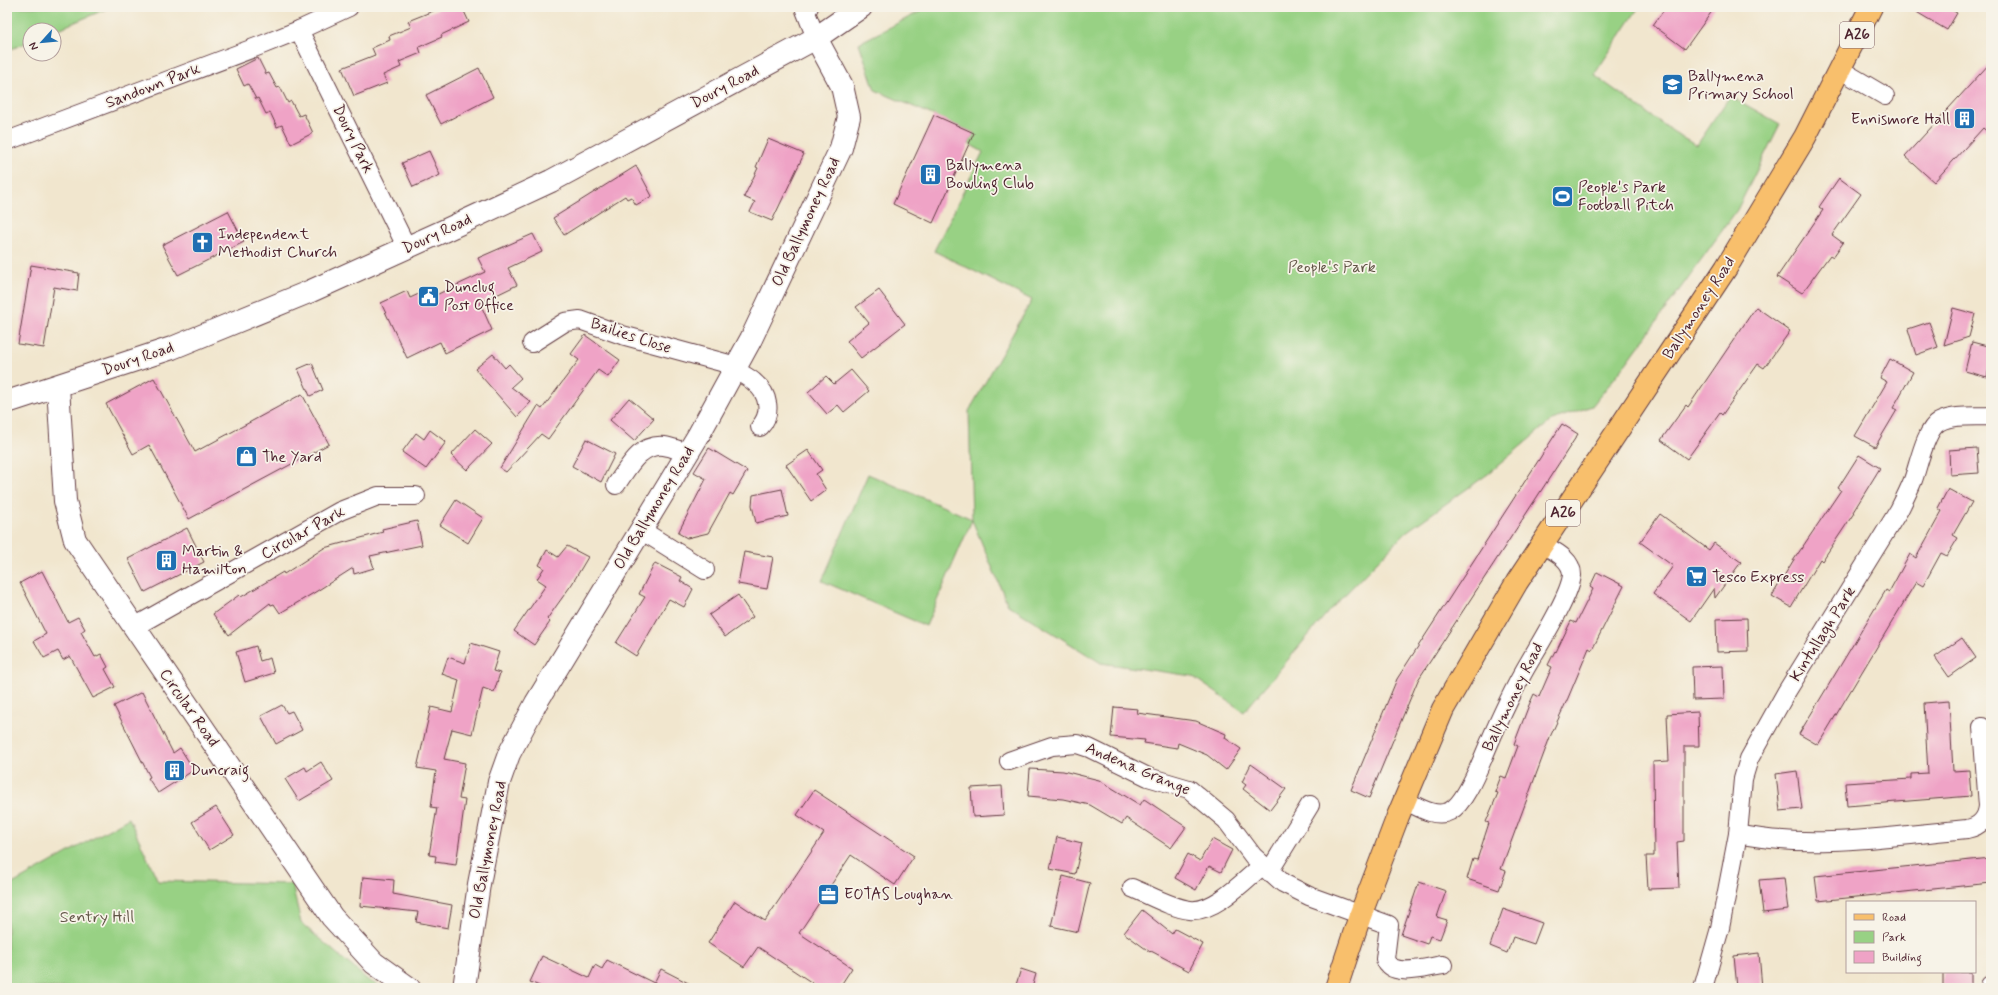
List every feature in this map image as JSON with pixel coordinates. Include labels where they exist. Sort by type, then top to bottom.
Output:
[{"type":"main road","name":"A26","points":[[1841,66],[1871,7]]},
{"type":"main road","name":"Ballymoney Road","points":[[1336,988],[1360,916],[1404,800],[1444,709],[1517,582],[1726,268],[1805,137],[1841,66]]},
{"type":"street","name":"Sandown Park","points":[[7,141],[299,30],[349,7]]},
{"type":"street","points":[[809,7],[805,10],[816,38]]},
{"type":"street","name":"Doury Road","points":[[7,402],[172,348],[311,291],[406,248],[551,180],[816,38],[861,7]]},
{"type":"street","name":"Doury Park","points":[[299,30],[406,248]]},
{"type":"street","name":"Old Ballymoney Road","points":[[464,988],[479,884],[487,841],[499,782],[509,754],[536,703],[688,453],[735,368],[841,148],[849,117],[842,86],[816,38]]},
{"type":"street","points":[[1841,66],[1885,96]]},
{"type":"street","name":"Bailies Close","points":[[532,343],[565,322],[580,320],[628,337],[735,368],[755,382],[765,398],[768,413],[767,418],[760,427]]},
{"type":"street","name":"Circular Road","points":[[58,386],[65,501],[75,540],[239,778],[332,917],[374,963],[409,988]]},
{"type":"street","name":"Kintullagh Park","points":[[1704,988],[1720,928],[1738,834],[1744,779],[1749,759],[1787,691],[1899,510],[1913,482],[1926,439],[1933,427],[1944,420],[1991,416]]},
{"type":"street","points":[[616,485],[636,457],[650,446],[664,446],[688,453]]},
{"type":"street","name":"Circular Park","points":[[134,627],[340,511],[378,496],[416,496]]},
{"type":"street","points":[[641,530],[705,570]]},
{"type":"street","name":"Ballymoney Road","points":[[1404,800],[1426,811],[1444,813],[1455,807],[1464,796],[1480,764],[1500,717],[1553,620],[1570,582],[1571,569],[1566,561],[1542,544]]},
{"type":"street","points":[[1738,834],[1781,841],[1813,842],[1967,830],[1975,827],[1985,818],[1988,810],[1982,727]]},
{"type":"street","name":"Andena Grange","points":[[1009,761],[1052,746],[1077,744],[1090,748],[1148,777],[1189,789],[1202,798],[1226,820],[1266,869],[1283,883],[1296,890],[1360,916],[1389,926],[1385,959],[1387,964],[1394,970],[1401,971],[1444,965]]},
{"type":"street","points":[[1132,888],[1183,908],[1200,910],[1216,903],[1266,869],[1310,805]]},
{"type":"green space","points":[[7,7],[108,7],[62,28],[62,22],[22,22],[22,44],[7,51]]},
{"type":"green space","name":"People's Park","points":[[926,7],[1639,7],[1594,75],[1674,132],[1697,145],[1730,96],[1780,124],[1737,210],[1628,361],[1592,406],[1552,420],[1488,474],[1406,532],[1328,612],[1244,712],[1192,676],[1101,663],[1008,605],[972,520],[926,626],[822,581],[868,474],[972,519],[969,411],[1032,300],[934,251],[983,152],[969,144],[974,133],[875,90],[859,43],[923,10]]},
{"type":"green space","name":"Sentry Hill","points":[[129,818],[158,881],[292,884],[301,923],[369,981],[385,988],[7,988],[7,887]]},
{"type":"building","points":[[443,7],[462,7],[469,22],[441,35],[442,37],[419,47],[421,53],[399,62],[401,67],[383,75],[387,83],[354,96],[342,68],[375,55],[372,48],[390,40],[389,36],[411,27],[408,21]]},
{"type":"building","points":[[1666,7],[1715,7],[1685,49],[1653,25]]},
{"type":"building","points":[[1908,7],[1946,7],[1957,13],[1947,30]]},
{"type":"building","points":[[258,58],[266,74],[269,73],[277,88],[280,87],[288,103],[291,101],[299,116],[304,114],[313,133],[291,144],[282,125],[277,127],[270,112],[266,114],[258,98],[256,99],[248,84],[244,86],[236,69]]},
{"type":"building","name":"Ennismore Hall","points":[[1991,62],[1991,135],[1983,128],[1934,182],[1905,156]]},
{"type":"building","points":[[479,68],[493,97],[441,124],[426,95]]},
{"type":"building","name":"Ballymena Bowling Club","points":[[934,115],[974,133],[933,223],[893,204]]},
{"type":"building","points":[[768,139],[804,154],[772,221],[750,212],[755,202],[744,197],[758,168],[756,167]]},
{"type":"building","points":[[429,151],[440,175],[413,187],[402,163]]},
{"type":"building","points":[[636,166],[652,196],[636,205],[631,197],[627,199],[625,196],[564,235],[553,218]]},
{"type":"building","points":[[1839,178],[1861,194],[1832,235],[1843,243],[1833,257],[1830,255],[1802,293],[1777,277],[1823,210],[1819,207]]},
{"type":"building","name":"Independent Methodist Church","points":[[228,211],[244,242],[178,275],[162,245]]},
{"type":"building","points":[[533,234],[542,252],[508,268],[517,285],[480,303],[492,330],[445,353],[440,342],[407,358],[381,303],[407,291],[410,298],[432,288],[436,295],[485,272],[478,258]]},
{"type":"building","points":[[31,265],[79,273],[77,291],[54,287],[44,348],[18,344]]},
{"type":"building","points":[[879,290],[905,324],[861,358],[847,341],[869,323],[856,307]]},
{"type":"building","points":[[1756,307],[1790,331],[1764,368],[1758,364],[1722,415],[1720,413],[1687,459],[1661,440],[1686,405],[1688,407]]},
{"type":"building","points":[[1953,308],[1975,314],[1969,337],[1944,345]]},
{"type":"building","points":[[1929,322],[1938,347],[1916,355],[1908,329]]},
{"type":"building","points":[[585,335],[620,360],[608,377],[598,370],[548,439],[541,434],[506,472],[500,468],[538,406],[542,409],[579,360],[571,354]]},
{"type":"building","points":[[1972,342],[1991,347],[1991,359],[1987,377],[1965,371]]},
{"type":"building","points":[[493,354],[505,368],[509,364],[521,378],[511,387],[531,402],[517,417],[475,369]]},
{"type":"building","points":[[1890,359],[1913,372],[1893,408],[1897,410],[1875,447],[1855,436],[1887,382],[1880,378]]},
{"type":"building","points":[[312,363],[323,390],[310,396],[298,369]]},
{"type":"building","points":[[851,370],[869,391],[844,412],[838,405],[827,414],[808,392],[826,376],[834,384]]},
{"type":"building","name":"The Yard","points":[[154,378],[195,452],[302,394],[329,444],[189,519],[149,445],[133,454],[106,404]]},
{"type":"building","points":[[629,398],[654,419],[634,441],[610,420]]},
{"type":"building","points":[[1562,424],[1578,434],[1418,680],[1369,798],[1351,790],[1397,679]]},
{"type":"building","points":[[475,429],[492,444],[467,470],[451,455]]},
{"type":"building","points":[[430,430],[446,442],[426,469],[402,452],[416,433],[424,439]]},
{"type":"building","points":[[586,439],[615,454],[601,482],[572,466]]},
{"type":"building","points":[[709,448],[747,471],[733,495],[730,493],[708,533],[687,538],[678,533],[706,479],[694,472]]},
{"type":"building","points":[[1977,448],[1979,473],[1950,475],[1949,450]]},
{"type":"building","points":[[808,450],[822,470],[816,474],[826,490],[811,501],[786,465]]},
{"type":"building","points":[[1859,455],[1880,468],[1853,512],[1854,513],[1822,561],[1820,559],[1791,607],[1772,596],[1793,561],[1841,490],[1838,488]]},
{"type":"building","points":[[782,489],[788,516],[756,523],[752,505],[753,495]]},
{"type":"building","points":[[1948,489],[1972,502],[1953,535],[1958,538],[1947,556],[1941,553],[1923,586],[1916,582],[1818,745],[1799,734],[1886,590],[1889,592],[1910,554],[1916,558],[1942,511],[1938,508]]},
{"type":"building","points":[[456,500],[483,518],[468,543],[440,525]]},
{"type":"building","name":"Tesco Express","points":[[1660,514],[1709,550],[1714,543],[1741,562],[1715,598],[1714,588],[1691,621],[1653,594],[1673,566],[1640,542]]},
{"type":"building","points":[[417,521],[422,545],[370,556],[374,568],[354,574],[353,568],[280,613],[274,604],[271,605],[270,603],[229,635],[213,614],[239,595],[241,597],[283,572],[284,574],[324,548],[383,532],[382,529]]},
{"type":"building","name":"Martin & Hamilton","points":[[187,528],[204,562],[145,592],[128,559]]},
{"type":"building","points":[[567,546],[588,557],[572,584],[547,619],[550,622],[534,645],[514,631],[546,585],[537,579],[544,568],[539,565],[547,550],[558,557]]},
{"type":"building","points":[[744,552],[773,557],[767,589],[738,584]]},
{"type":"building","points":[[655,563],[682,577],[680,581],[693,589],[684,607],[669,599],[636,656],[616,643],[645,597],[639,594]]},
{"type":"building","points":[[42,571],[68,622],[78,617],[85,629],[81,632],[95,657],[101,654],[108,667],[105,669],[115,687],[93,698],[70,656],[63,660],[58,651],[44,658],[34,641],[46,634],[20,583]]},
{"type":"building","points":[[1597,572],[1624,586],[1592,650],[1589,648],[1550,737],[1501,869],[1506,871],[1499,890],[1467,879],[1473,859],[1477,860],[1489,823],[1486,822],[1498,793],[1495,792],[1501,776],[1506,778],[1518,746],[1514,744],[1529,705],[1534,694],[1539,697],[1552,667],[1548,665],[1571,621],[1576,623],[1593,589],[1590,587]]},
{"type":"building","points":[[738,595],[753,617],[725,637],[709,615]]},
{"type":"building","points":[[1747,618],[1748,651],[1717,652],[1716,619]]},
{"type":"building","points":[[1962,638],[1976,658],[1949,677],[1935,657]]},
{"type":"building","points":[[471,643],[499,652],[493,671],[500,673],[494,692],[483,688],[472,734],[452,729],[444,759],[465,763],[459,799],[465,800],[456,865],[435,862],[436,856],[429,855],[437,808],[431,807],[436,771],[417,768],[431,707],[452,712],[459,680],[442,674],[448,657],[465,663]]},
{"type":"building","points":[[256,646],[260,661],[270,658],[274,673],[245,682],[236,652]]},
{"type":"building","points":[[1723,666],[1724,699],[1693,700],[1692,667]]},
{"type":"building","points":[[142,692],[173,753],[180,748],[194,770],[158,793],[148,778],[150,777],[114,706]]},
{"type":"building","points":[[1949,701],[1953,771],[1969,770],[1971,796],[1847,806],[1845,783],[1911,779],[1911,774],[1928,773],[1924,703]]},
{"type":"building","points":[[282,705],[287,713],[292,711],[302,730],[276,744],[261,716]]},
{"type":"building","points":[[1114,707],[1138,709],[1137,713],[1196,721],[1226,734],[1225,738],[1241,749],[1226,770],[1207,755],[1178,743],[1177,748],[1144,743],[1145,740],[1111,737]]},
{"type":"building","points":[[1698,712],[1699,746],[1684,746],[1684,841],[1677,842],[1679,888],[1648,889],[1646,856],[1654,856],[1653,762],[1669,761],[1667,714]]},
{"type":"building","points":[[321,762],[333,781],[299,801],[285,779],[305,767],[307,771]]},
{"type":"building","points":[[1251,764],[1286,789],[1270,810],[1243,789],[1246,785],[1242,782]]},
{"type":"building","points":[[1030,769],[1063,771],[1099,780],[1140,805],[1144,799],[1186,827],[1171,848],[1126,818],[1122,824],[1090,805],[1063,799],[1028,796]]},
{"type":"building","points":[[1797,771],[1802,809],[1780,811],[1776,774]]},
{"type":"building","points":[[1002,786],[1004,815],[973,817],[971,788]]},
{"type":"building","points":[[814,790],[914,856],[895,885],[851,855],[799,933],[852,968],[839,988],[820,988],[758,947],[744,967],[708,943],[735,901],[765,921],[824,833],[797,815]]},
{"type":"building","points":[[216,807],[234,835],[209,850],[192,822]]},
{"type":"building","points":[[1057,837],[1082,843],[1075,874],[1050,869]]},
{"type":"building","points":[[1212,839],[1232,850],[1221,872],[1209,866],[1196,890],[1175,878],[1188,854],[1200,861]]},
{"type":"building","points":[[1991,858],[1991,883],[1818,901],[1815,876]]},
{"type":"building","points":[[1063,876],[1090,883],[1078,932],[1051,926]]},
{"type":"building","points":[[363,877],[394,880],[393,894],[452,905],[448,928],[416,922],[418,912],[360,906]]},
{"type":"building","points":[[1784,878],[1788,910],[1763,913],[1759,880]]},
{"type":"building","points":[[1419,882],[1446,891],[1437,917],[1447,920],[1440,939],[1430,936],[1427,944],[1401,935]]},
{"type":"building","points":[[1503,909],[1542,923],[1534,944],[1513,937],[1507,953],[1490,946]]},
{"type":"building","points":[[1142,910],[1172,934],[1175,929],[1203,944],[1189,971],[1151,951],[1150,952],[1124,933]]},
{"type":"building","points":[[1759,953],[1762,988],[1737,988],[1734,956]]},
{"type":"building","points":[[542,956],[589,978],[595,965],[602,969],[607,960],[654,983],[661,969],[698,988],[544,988],[530,982]]},
{"type":"building","points":[[1021,969],[1036,974],[1032,988],[1015,988]]},
{"type":"building","points":[[1943,973],[1971,973],[1971,988],[1943,988]]},
{"type":"place","name":"Ballymena Primary School","points":[[1672,85]]},
{"type":"place","name":"Ennismore Hall","points":[[1965,119]]},
{"type":"place","name":"Ballymena Bowling Club","points":[[931,174]]},
{"type":"place","name":"People's Park Football Pitch","points":[[1562,196]]},
{"type":"place","name":"Independent Methodist Church","points":[[203,243]]},
{"type":"place","name":"Dunclug Post Office","points":[[428,296]]},
{"type":"place","name":"The Yard","points":[[246,457]]},
{"type":"place","name":"Martin & Hamilton","points":[[166,560]]},
{"type":"place","name":"Tesco Express","points":[[1697,577]]},
{"type":"place","name":"Duncraig","points":[[175,770]]},
{"type":"place","name":"EOTAS Loughan","points":[[829,894]]}]
